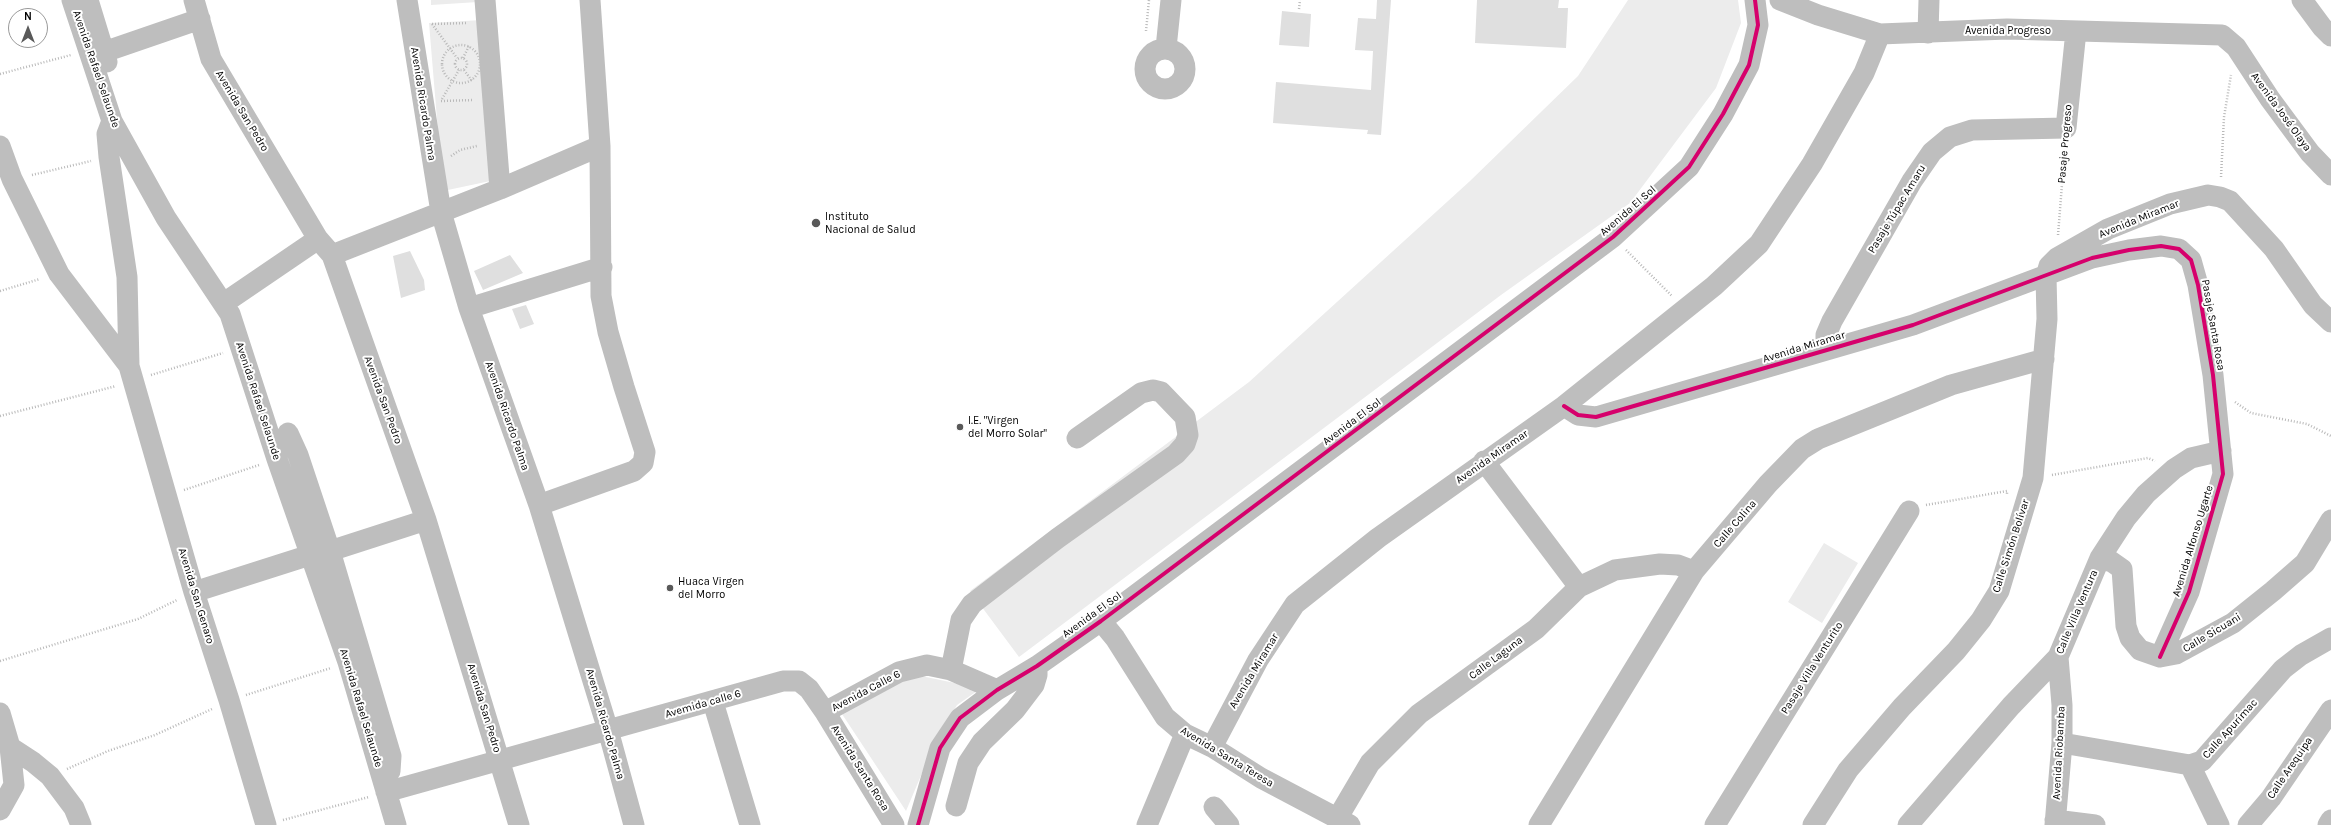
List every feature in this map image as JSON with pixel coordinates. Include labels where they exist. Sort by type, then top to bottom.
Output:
[{"type":"street","name":"Avenida Rafael Selaunde","points":[[72,0],[96,51],[109,113],[166,218],[224,303],[241,347],[277,459],[348,662],[396,825]]},
{"type":"street","points":[[88,0],[96,51],[197,10]]},
{"type":"street","name":"Avenida Ricardo Palma","points":[[407,0],[440,212],[469,308],[539,505],[608,730],[634,825]]},
{"type":"street","points":[[485,0],[500,189]]},
{"type":"street","points":[[539,505],[634,471],[643,463],[645,452],[608,332],[601,296],[600,146],[590,0]]},
{"type":"street","points":[[1166,48],[1171,0]]},
{"type":"street","name":"Avenida El Sol","points":[[918,825],[940,748],[960,718],[997,690],[1037,666],[1101,621],[1613,237],[1689,167],[1724,114],[1748,65],[1758,25],[1755,0]]},
{"type":"street","name":"Avenida Progreso","points":[[1780,0],[1818,15],[1880,34],[2007,29],[2222,35],[2236,47]]},
{"type":"street","points":[[1928,33],[1929,0]]},
{"type":"street","points":[[2302,0],[2317,22],[2331,36]]},
{"type":"street","name":"Avenida San Pedro","points":[[197,10],[210,59],[318,239],[332,255],[426,520],[519,825]]},
{"type":"street","name":"Pasaje Progreso","points":[[2066,128],[2076,31]]},
{"type":"street","points":[[1564,406],[1714,286],[1759,244],[1819,151],[1864,73],[1880,34]]},
{"type":"street","name":"Avenida José Olaya","points":[[2236,47],[2270,99],[2310,153],[2331,175]]},
{"type":"street","points":[[109,113],[107,134],[109,157],[127,277],[131,374]]},
{"type":"street","name":"Pasaje Túpac Amaru","points":[[1826,349],[1826,334],[1832,321],[1912,181],[1932,152],[1950,137],[1972,130],[2066,128]]},
{"type":"street","points":[[0,146],[12,179],[58,274],[131,374]]},
{"type":"street","points":[[332,255],[500,189],[600,146]]},
{"type":"street","name":"Avenida Miramar","points":[[1212,746],[1258,660],[1295,604],[1378,538],[1484,461],[1564,406],[1578,415],[1596,417],[1913,325],[2046,276],[2049,266],[2058,258],[2108,229],[2170,204],[2208,195],[2220,197]]},
{"type":"street","points":[[2220,197],[2230,201],[2274,249],[2313,305],[2331,322]]},
{"type":"street","points":[[224,303],[318,239]]},
{"type":"street","name":"Pasaje Santa Rosa","points":[[2046,276],[2092,258],[2129,250],[2161,246],[2179,249],[2191,260],[2198,285],[2213,375],[2221,451]]},
{"type":"street","points":[[469,308],[602,267]]},
{"type":"street","name":"Calle Simón Bolívar","points":[[1813,825],[1848,770],[1902,708],[1956,651],[1981,620],[1999,591],[2033,478],[2047,318],[2046,276]]},
{"type":"street","name":"Calle Colina","points":[[1539,825],[1694,571],[1768,484],[1802,449],[1818,439],[1952,385],[2044,359]]},
{"type":"street","name":"Avenida San Genaro","points":[[131,374],[194,592],[229,700],[266,825]]},
{"type":"street","points":[[951,670],[961,620],[972,604],[1058,538],[1176,454],[1185,444],[1188,435],[1184,416],[1161,392],[1153,390],[1141,392],[1077,438]]},
{"type":"street","points":[[288,433],[298,455],[330,552],[391,756],[390,770],[384,787]]},
{"type":"street","name":"Calle Villa Ventura","points":[[1908,825],[2011,706],[2058,657],[2100,558],[2126,518],[2146,494],[2174,469],[2191,458],[2221,451]]},
{"type":"street","name":"Avenida Alfonso Ugarte","points":[[2160,657],[2191,585],[2223,474],[2221,451]]},
{"type":"street","points":[[1484,461],[1579,587]]},
{"type":"street","name":"Pasaje Villa Venturito","points":[[1715,825],[1909,511]]},
{"type":"street","points":[[330,552],[426,520]]},
{"type":"street","name":"Calle Sicuani","points":[[2160,657],[2176,654],[2196,645],[2233,623],[2273,591],[2305,563],[2331,520]]},
{"type":"street","points":[[194,592],[310,555]]},
{"type":"street","points":[[2100,558],[2112,562],[2122,569],[2126,626],[2130,638],[2140,650],[2160,657]]},
{"type":"street","name":"Calle Laguna","points":[[1343,822],[1370,763],[1419,714],[1536,629],[1579,587],[1615,570],[1660,564],[1678,564],[1694,571]]},
{"type":"street","name":"Avenida Santa Teresa","points":[[1101,621],[1115,638],[1165,717],[1185,734],[1212,746],[1260,778],[1343,822]]},
{"type":"street","name":"Calle Apurímac","points":[[2062,743],[2190,765],[2202,761],[2283,669],[2301,655],[2331,638]]},
{"type":"street","name":"Avenida Riobamba","points":[[2055,823],[2062,743],[2062,705],[2058,657]]},
{"type":"street","name":"Avenida Calle 6","points":[[826,712],[899,672],[927,665],[951,670],[997,690]]},
{"type":"street","points":[[956,806],[968,763],[982,742],[1015,710],[1034,685],[1038,675],[1037,666]]},
{"type":"street","name":"Avemida calle 6","points":[[384,787],[500,760],[713,702],[783,681],[799,681]]},
{"type":"street","name":"Avenida Santa Rosa","points":[[799,681],[809,689],[826,712],[894,825]]},
{"type":"street","points":[[713,702],[750,825]]},
{"type":"street","name":"Calle Arequipa","points":[[2248,825],[2271,798],[2331,710]]},
{"type":"street","points":[[0,714],[10,747],[14,785],[0,810]]},
{"type":"street","points":[[1146,825],[1185,734]]},
{"type":"street","points":[[10,747],[33,762],[50,776],[74,808],[81,825]]},
{"type":"street","points":[[2190,765],[2219,825]]},
{"type":"street","points":[[1214,807],[1229,825]]},
{"type":"street","points":[[2328,825],[2331,820]]},
{"type":"street","points":[[2055,823],[2095,825]]},
{"type":"path","points":[[1146,31],[1149,0]]},
{"type":"path","points":[[1299,9],[1300,0]]},
{"type":"path","points":[[457,58],[432,24],[473,23]]},
{"type":"path","points":[[456,45],[468,46],[479,57],[480,64],[478,72],[471,80],[460,83],[453,81],[445,74],[441,64],[445,52],[450,48],[456,45]]},
{"type":"path","points":[[2220,197],[2224,117],[2236,47]]},
{"type":"path","points":[[0,74],[96,51]]},
{"type":"path","points":[[482,54],[483,69]]},
{"type":"path","points":[[457,58],[464,58],[467,62],[464,70],[459,70],[454,66],[454,62],[457,58]]},
{"type":"path","points":[[441,101],[459,70]]},
{"type":"path","points":[[435,101],[478,100]]},
{"type":"path","points":[[448,159],[460,150],[480,145]]},
{"type":"path","points":[[12,179],[109,157]]},
{"type":"path","points":[[1613,237],[1686,309]]},
{"type":"path","points":[[0,291],[58,274]]},
{"type":"path","points":[[0,416],[131,374],[241,347]]},
{"type":"path","points":[[2213,375],[2236,403],[2251,413],[2307,424],[2331,436]]},
{"type":"path","points":[[2033,478],[2148,458],[2174,469]]},
{"type":"path","points":[[167,496],[277,459]]},
{"type":"path","points":[[1909,511],[1928,504],[2007,491],[2007,498]]},
{"type":"path","points":[[0,661],[138,619],[194,592]]},
{"type":"path","points":[[50,776],[108,751],[155,735],[229,700],[348,662]]},
{"type":"path","points":[[266,825],[384,787]]},
{"type":"shaded area","points":[[431,0],[478,0],[478,2],[431,5]]},
{"type":"shaded area","points":[[1628,0],[1738,0],[1741,23],[1716,88],[1630,203],[1501,295],[1019,657],[970,591],[1249,382],[1470,181],[1578,76]]},
{"type":"shaded area","points":[[482,20],[495,180],[443,191],[429,23]]},
{"type":"shaded area","points":[[1824,543],[1858,563],[1822,623],[1788,602]]},
{"type":"shaded area","points":[[921,676],[955,683],[977,691],[957,705],[936,740],[906,811],[842,714],[891,684]]},
{"type":"building","points":[[1377,0],[1391,0],[1381,135],[1367,134],[1368,130],[1273,123],[1276,82],[1371,90],[1373,51],[1355,50],[1358,18],[1376,19]]},
{"type":"building","points":[[1477,0],[1559,0],[1558,8],[1568,8],[1566,48],[1475,43]]},
{"type":"building","points":[[1282,11],[1311,14],[1309,47],[1279,45]]},
{"type":"building","points":[[410,251],[424,280],[425,290],[401,298],[393,256]]},
{"type":"building","points":[[510,255],[523,273],[483,290],[474,271]]},
{"type":"building","points":[[526,305],[534,324],[520,329],[512,309]]},
{"type":"cycle path","points":[[918,825],[940,748],[960,718],[997,690],[1037,666],[1101,621],[1613,237],[1689,167],[1723,114],[1749,65],[1758,25],[1755,0]]},
{"type":"cycle path","points":[[1564,406],[1578,415],[1596,417],[1913,325],[2092,258],[2129,250],[2161,246],[2179,249],[2191,260],[2198,285],[2213,375],[2223,474],[2189,592],[2160,657]]},
{"type":"place","name":"Instituto Nacional de Salud","points":[[816,223]]},
{"type":"place","name":"I.E. \"Virgen del Morro Solar\"","points":[[960,427]]},
{"type":"place","name":"Huaca Virgen del Morro","points":[[670,588]]}]
